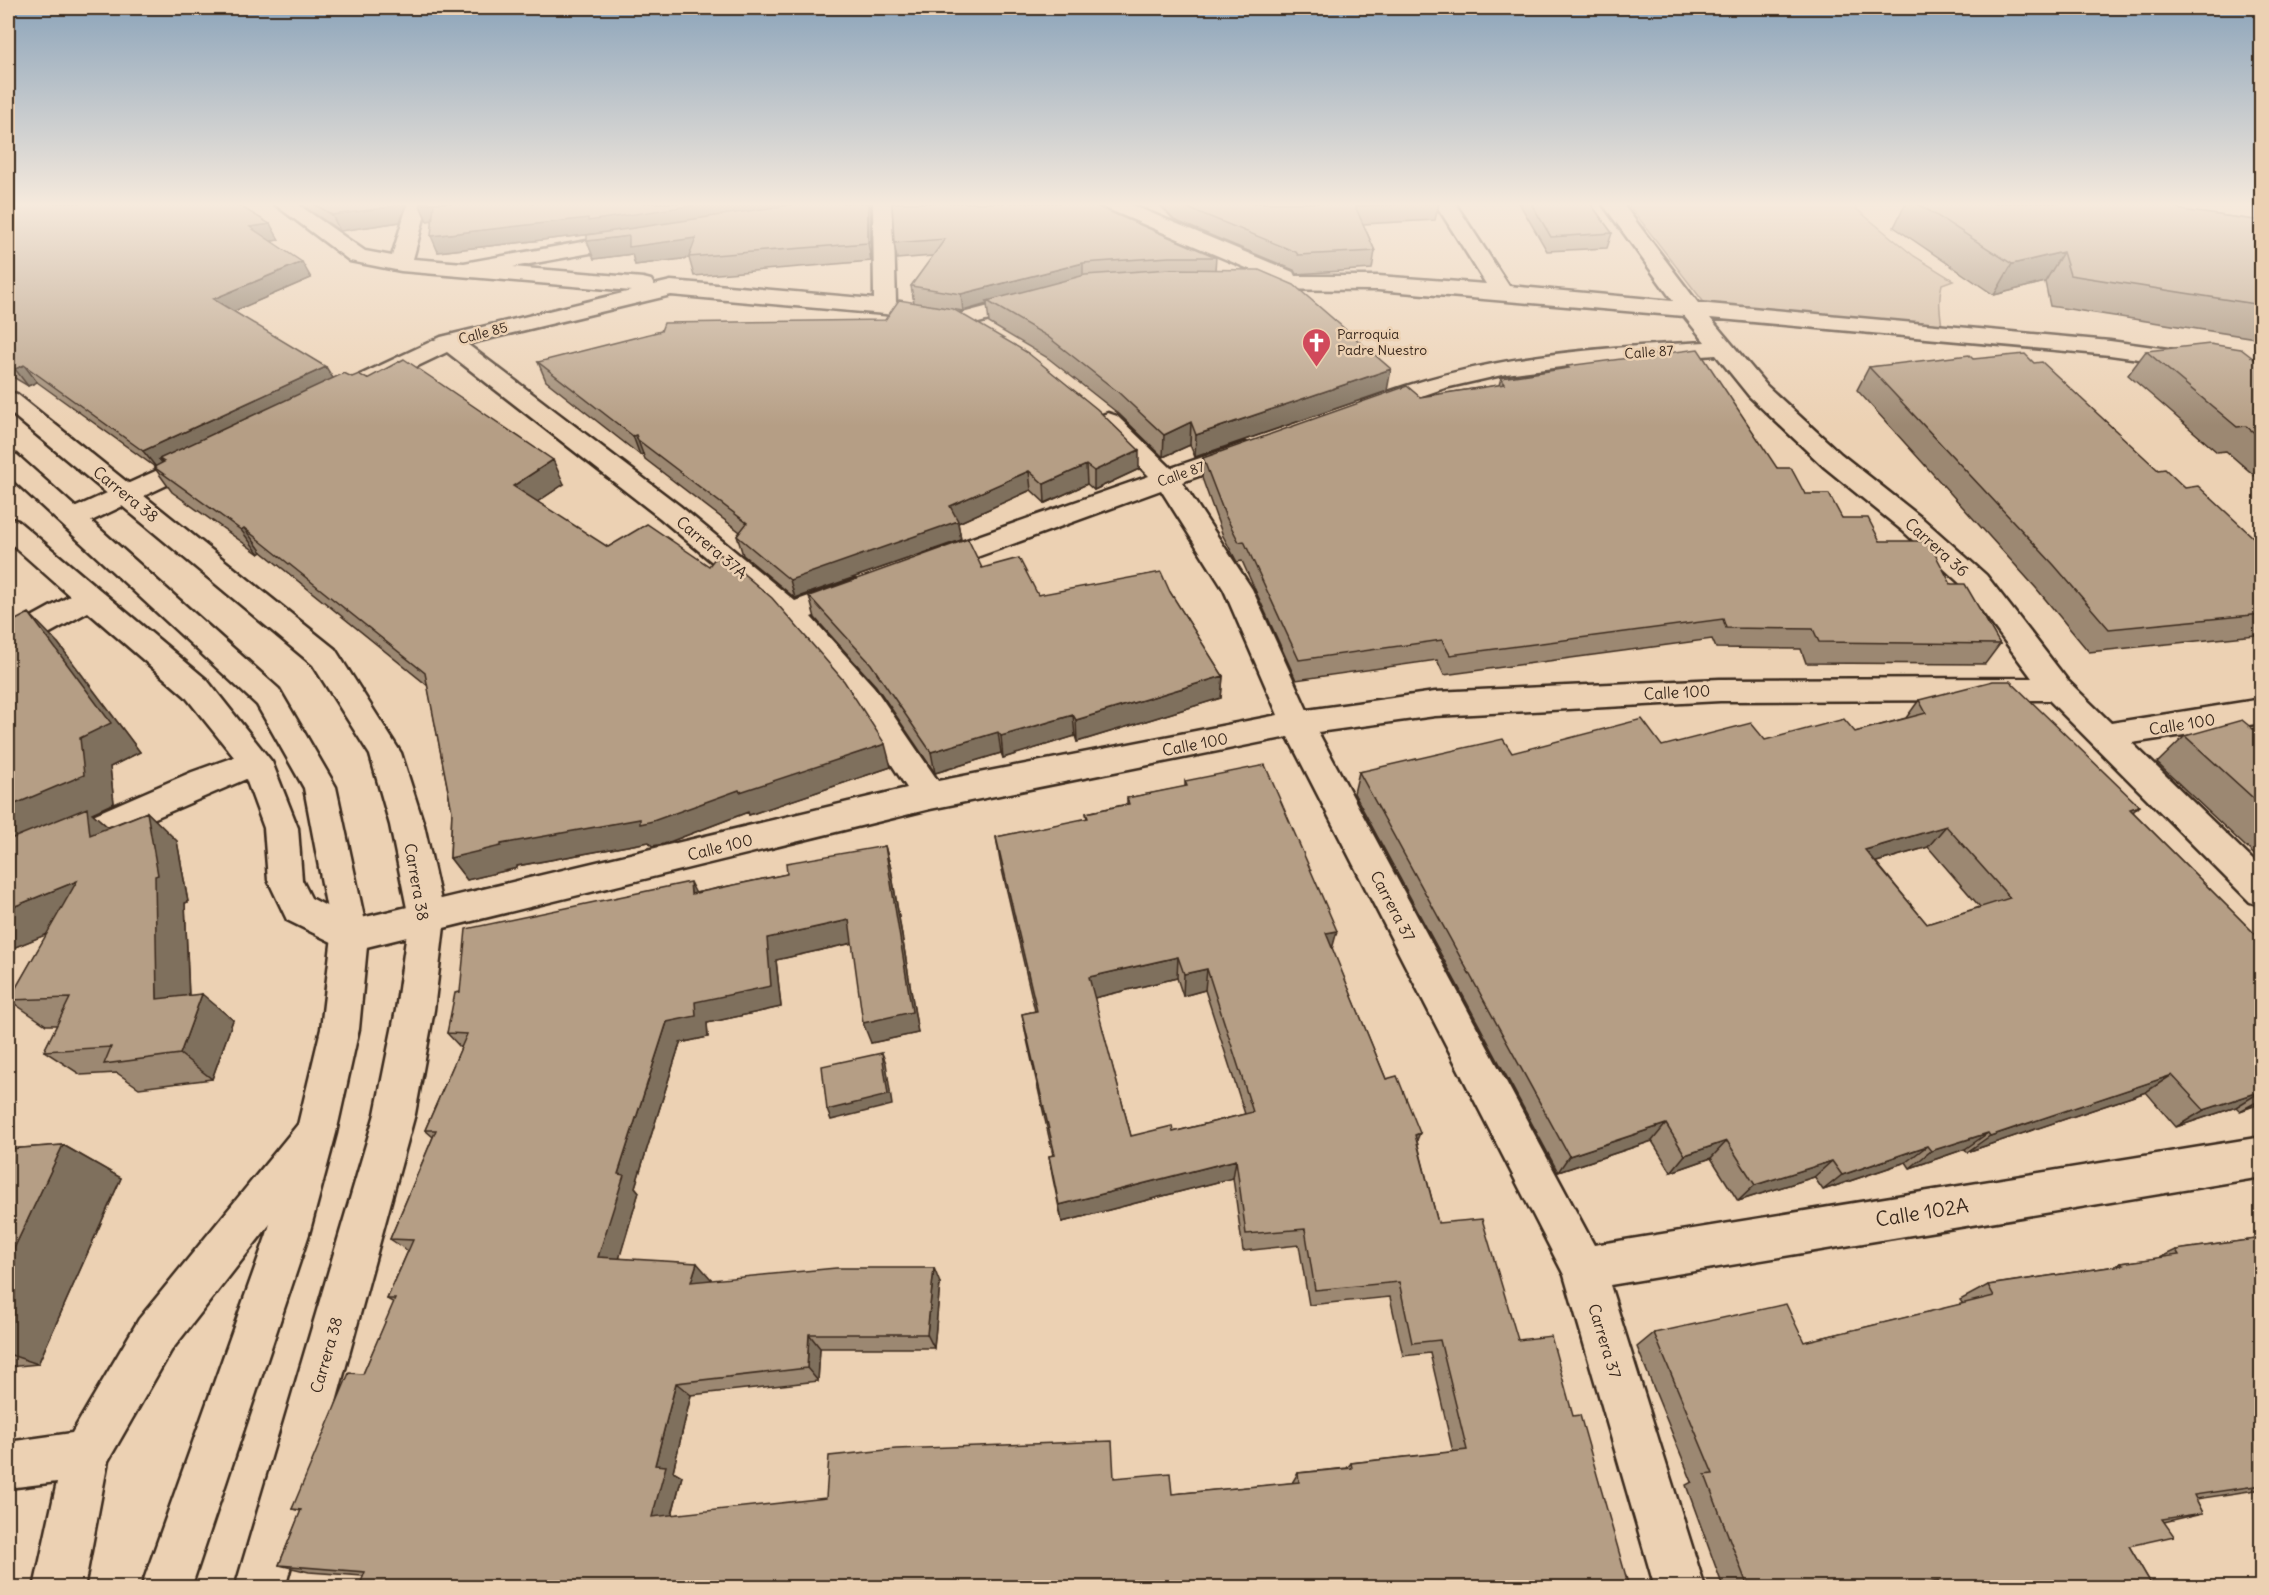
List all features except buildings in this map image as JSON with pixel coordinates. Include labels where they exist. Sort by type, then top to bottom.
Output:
[{"type":"street","points":[[557,277],[672,288]]},
{"type":"street","points":[[884,277],[885,308]]},
{"type":"street","points":[[1287,277],[1298,282]]},
{"type":"street","points":[[1493,277],[1502,292]]},
{"type":"street","name":"Carrera 36","points":[[1667,277],[1721,348],[1758,390],[1833,460],[1913,525],[1976,582],[2057,689],[2262,892]]},
{"type":"street","points":[[1227,282],[1378,283],[1502,292],[2183,357],[2262,369]]},
{"type":"street","name":"Calle 85","points":[[352,388],[449,342],[672,288],[885,308],[963,320]]},
{"type":"street","points":[[963,320],[1053,296]]},
{"type":"street","points":[[963,320],[1001,342]]},
{"type":"street","points":[[2015,340],[2049,363]]},
{"type":"street","name":"Carrera 37A","points":[[449,342],[670,512],[791,613],[863,694],[930,796]]},
{"type":"street","name":"Calle 87","points":[[1347,415],[1437,383],[1498,369],[1612,355],[1721,348]]},
{"type":"street","name":"Carrera 38","points":[[8,399],[324,657],[385,753],[407,825],[427,918],[415,1010],[394,1114],[260,1587]]},
{"type":"street","name":"Carrera 37","points":[[1082,400],[1108,421],[1167,479],[1238,589],[1297,723],[1583,1268],[1680,1587]]},
{"type":"street","name":"Calle 87","points":[[912,569],[1268,443]]},
{"type":"street","points":[[73,519],[222,448]]},
{"type":"street","points":[[8,461],[268,697],[320,787],[350,936],[340,1029],[316,1133],[288,1234],[166,1587]]},
{"type":"street","points":[[8,526],[196,688],[256,762],[281,828],[285,880],[299,909],[350,936]]},
{"type":"street","points":[[791,613],[879,581]]},
{"type":"street","points":[[8,643],[92,597]]},
{"type":"street","name":"Calle 100","points":[[350,936],[930,796],[1297,723],[1436,704],[1720,690],[2057,689]]},
{"type":"street","name":"Calle 100","points":[[2103,736],[2262,711]]},
{"type":"street","points":[[8,867],[204,781],[256,762]]},
{"type":"street","points":[[59,1587],[86,1454],[155,1335],[316,1133]]},
{"type":"street","name":"Calle 102A","points":[[1583,1268],[2262,1156]]},
{"type":"street","points":[[8,1465],[86,1454]]},
{"type":"shaded area","points":[[1685,277],[1949,277],[1953,280],[1942,284],[1940,311],[1942,327],[1706,305]]},
{"type":"place","name":"Parroquia Padre Nuestro","points":[[1316,368]]}]
